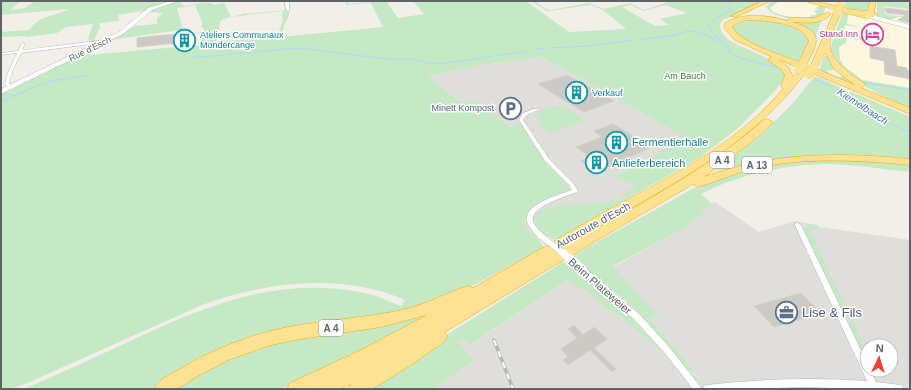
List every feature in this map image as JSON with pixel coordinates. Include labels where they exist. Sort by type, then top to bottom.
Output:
[{"type":"highway","points":[[725,24],[767,1]]},
{"type":"highway","points":[[772,1],[764,6],[766,11],[776,16],[791,20]]},
{"type":"highway","points":[[808,1],[885,20]]},
{"type":"highway","points":[[822,4],[867,14],[871,13],[873,1]]},
{"type":"highway","points":[[873,16],[876,1]]},
{"type":"highway","points":[[725,24],[737,17],[756,16],[816,21],[823,18],[836,5]]},
{"type":"highway","name":"Autoroute d'Esch","points":[[322,389],[391,355],[455,319],[573,236],[672,181],[704,161],[740,135],[776,104],[826,43],[836,5]]},
{"type":"highway","name":"Autoroute d'Esch","points":[[296,389],[393,341],[617,224],[695,178],[742,145],[781,110],[805,69],[836,5]]},
{"type":"highway","name":"A 4","points":[[740,135],[785,87],[805,69],[811,48],[813,41],[811,36],[803,29],[784,22],[755,18],[740,19],[728,25],[729,29],[736,36],[753,46],[910,111]]},
{"type":"highway","points":[[725,24],[729,34],[740,41],[790,64],[910,114]]},
{"type":"highway","points":[[725,24],[724,32],[732,40],[772,59],[783,66],[789,78],[785,87]]},
{"type":"highway","name":"A 4","points":[[826,43],[829,57],[842,72],[870,91],[910,111]]},
{"type":"highway","name":"A 13","points":[[617,224],[641,213],[690,186],[716,175],[743,167],[793,159],[818,158],[879,159],[910,162]]},
{"type":"highway","name":"A 4","points":[[163,389],[204,363],[239,348],[288,334],[387,320],[420,312],[510,279]]},
{"type":"highway","name":"A 4","points":[[357,389],[377,378],[443,333],[482,309],[510,279]]},
{"type":"main road","name":"Rue d'Esch","points":[[1,92],[126,30],[150,9],[176,1]]},
{"type":"main road","points":[[808,1],[910,27]]},
{"type":"main road","points":[[812,1],[873,16]]},
{"type":"main road","points":[[885,20],[910,27]]},
{"type":"street","points":[[288,1],[288,10]]},
{"type":"street","points":[[1,54],[106,41]]},
{"type":"street","points":[[12,87],[7,85],[8,75],[23,44]]},
{"type":"street","name":"Beim Plateweier","points":[[536,110],[525,114],[521,120],[547,160],[571,184],[575,191],[533,209],[529,216],[530,224],[541,236],[583,270],[636,317],[667,350],[698,389]]},
{"type":"street","points":[[798,226],[873,385]]},
{"type":"street","points":[[707,389],[736,385],[780,383],[873,385],[900,389]]},
{"type":"shaded area","points":[[779,1],[801,1],[815,3],[806,1],[819,1],[891,20],[897,17],[910,17],[910,88],[862,80],[844,66],[840,60],[839,47],[847,38],[883,43],[844,33],[845,25],[862,28],[847,24],[848,14],[823,5],[813,17],[803,18],[782,16],[769,9]]},
{"type":"shaded area","name":"Minett Kompost","points":[[542,57],[683,136],[671,146],[648,160],[621,174],[607,176],[622,178],[635,187],[623,194],[626,196],[604,204],[600,201],[582,206],[549,207],[542,233],[544,234],[537,238],[525,226],[527,211],[533,205],[565,192],[565,181],[545,161],[520,122],[514,124],[516,127],[511,127],[476,101],[460,102],[427,76],[474,66]]},
{"type":"shaded area","points":[[715,202],[759,232],[795,221],[817,225],[819,227],[910,240],[910,389],[434,389],[474,360],[457,343],[463,338],[471,345],[567,280],[579,289],[581,287],[617,316],[619,315],[661,350],[633,319],[580,272],[585,269],[640,315],[696,376],[703,379],[648,317],[659,317],[613,267],[677,232],[705,214],[700,211],[712,205],[711,203]]},
{"type":"green space","points":[[1,1],[21,1],[10,10],[25,8],[35,1],[159,1],[163,4],[148,10],[118,15],[119,21],[100,23],[99,27],[101,28],[99,29],[94,41],[91,41],[88,39],[93,24],[66,27],[57,33],[26,37],[1,37],[1,32],[29,30],[33,25],[42,19],[69,9],[1,15]]},
{"type":"green space","name":"Am Bauch","points":[[178,1],[184,6],[203,3],[210,3],[213,4],[212,5],[224,3],[231,17],[246,13],[288,10],[287,1],[290,1],[289,16],[285,23],[281,37],[383,27],[371,3],[347,5],[345,1],[349,4],[386,1],[398,18],[424,14],[413,1],[526,1],[569,32],[626,29],[603,10],[591,5],[547,11],[531,1],[536,2],[550,10],[589,3],[604,9],[630,3],[644,10],[671,1],[765,1],[723,20],[720,24],[722,32],[728,39],[738,45],[772,61],[781,68],[786,77],[774,92],[737,129],[699,158],[556,240],[544,234],[536,225],[535,215],[541,210],[557,206],[600,201],[604,204],[625,196],[622,194],[635,187],[620,178],[604,176],[621,174],[671,146],[683,136],[542,57],[474,66],[428,76],[460,102],[476,101],[511,127],[515,127],[513,124],[520,122],[545,161],[565,181],[569,190],[540,202],[529,211],[526,217],[525,226],[544,247],[478,283],[439,300],[393,314],[288,330],[155,389],[24,389],[186,316],[245,296],[276,290],[307,288],[339,289],[373,295],[401,306],[405,300],[380,291],[329,283],[303,283],[251,291],[202,305],[25,384],[10,389],[1,389],[1,93],[92,49],[94,50],[89,55],[199,45],[204,29],[201,27],[202,22],[195,5],[177,8],[183,30],[110,40],[135,26],[157,24],[157,18],[163,13],[149,12]],"holes":[[[630,5],[644,11],[666,5],[687,13],[660,19],[669,25],[655,26],[622,7]],[[282,11],[283,20],[277,37],[216,42],[221,20],[231,17]]]},
{"type":"green space","points":[[773,1],[779,1],[770,8],[772,10],[771,11],[781,15],[797,18],[812,17],[810,16],[815,15],[817,12],[813,12],[818,9],[815,8],[823,5],[826,6],[820,18],[813,20],[800,20],[773,14],[766,6]]},
{"type":"green space","points":[[846,1],[870,1],[868,13],[846,8],[844,6]]},
{"type":"green space","points":[[877,1],[910,1],[910,9],[881,6],[884,7],[886,15],[910,17],[897,17],[891,20],[877,16]]},
{"type":"green space","points":[[843,11],[851,14],[848,14],[847,24],[863,28],[845,25],[844,33],[886,43],[847,38],[846,43],[839,47],[840,60],[844,66],[862,80],[910,88],[910,108],[863,85],[851,77],[834,59],[831,46]]},
{"type":"green space","points":[[765,17],[791,20],[822,20],[816,34],[817,37],[810,33]]},
{"type":"green space","points":[[751,19],[776,21],[800,29],[811,41],[800,64],[755,45],[735,34],[731,26],[735,22]]},
{"type":"green space","points":[[824,56],[828,57],[842,73],[835,70],[826,70],[829,74],[838,77],[842,77],[841,75],[844,75],[868,91],[819,73]]},
{"type":"green space","points":[[814,77],[910,117],[910,160],[847,155],[816,155],[767,160],[715,171],[763,133],[794,102]]},
{"type":"green space","points":[[553,106],[569,110],[577,115],[582,121],[551,134],[542,127],[536,115],[538,111]]},
{"type":"green space","points":[[821,160],[910,163],[910,172],[861,166],[814,164],[781,168],[731,181],[701,194],[713,205],[701,211],[705,214],[677,232],[613,266],[660,318],[656,318],[654,316],[649,318],[699,376],[707,381],[697,375],[680,361],[650,325],[635,310],[585,269],[586,268],[574,255],[694,188],[720,178],[772,165]]},
{"type":"green space","points":[[808,224],[817,225],[819,227],[810,230],[860,338],[859,345],[804,230]]},
{"type":"green space","points":[[563,262],[596,285],[616,303],[654,341],[661,351],[619,315],[617,316],[581,287],[579,289],[567,280],[470,345],[463,338],[458,342],[474,360],[434,389],[365,389],[445,336]]},
{"type":"green space","points":[[448,304],[418,322],[296,383],[280,389],[168,389],[239,352]]},
{"type":"building","points":[[885,8],[910,11],[910,23],[898,20],[906,15],[887,13]]},
{"type":"building","name":"Stand Inn","points":[[875,29],[885,31],[873,39],[863,36]]},
{"type":"building","name":"Ateliers Communaux Mondercange","points":[[195,34],[187,42],[137,47],[137,38]]},
{"type":"building","points":[[870,46],[895,50],[897,66],[907,68],[907,70],[910,71],[910,79],[885,74],[884,61],[870,58]]},
{"type":"building","name":"Verkauf","points":[[567,75],[614,101],[584,112],[538,84]]},
{"type":"building","name":"Fermentierhalle","points":[[613,124],[652,147],[597,172],[581,161],[590,157],[576,147],[602,137],[594,131]]},
{"type":"building","name":"Lise & Fils","points":[[801,293],[816,308],[810,310],[815,315],[774,327],[754,306]]},
{"type":"building","points":[[574,325],[583,335],[594,327],[607,339],[594,348],[616,369],[612,372],[590,350],[568,365],[563,360],[568,357],[561,349],[577,338],[568,329]]},
{"type":"waterway","name":"Kiemelbaach","points":[[726,1],[730,5],[730,11],[719,16],[708,26],[712,32],[730,49],[729,52]]},
{"type":"waterway","points":[[640,39],[672,36],[688,31],[698,32],[718,41],[729,52]]},
{"type":"waterway","points":[[551,48],[586,46],[635,40]]},
{"type":"waterway","points":[[190,58],[297,48],[388,59],[414,59],[427,63],[440,64],[527,51]]},
{"type":"waterway","points":[[538,49],[546,48]]},
{"type":"waterway","name":"Kiemelbaach","points":[[729,52],[748,60],[780,68]]},
{"type":"waterway","points":[[1,101],[47,82],[88,75]]},
{"type":"waterway","name":"Kiemelbaach","points":[[815,80],[834,87],[865,105],[888,123],[910,132]]},
{"type":"waterway","name":"Kiemelbaach","points":[[861,82],[910,90]]},
{"type":"railway","points":[[494,340],[513,389]]},
{"type":"place","name":"Stand Inn","points":[[873,34]]},
{"type":"place","name":"Ateliers Communaux Mondercange","points":[[185,40]]},
{"type":"place","name":"Verkauf","points":[[576,93]]},
{"type":"place","name":"Minett Kompost","points":[[510,108]]},
{"type":"place","name":"Fermentierhalle","points":[[616,142]]},
{"type":"place","name":"Anlieferbereich","points":[[597,163]]},
{"type":"place","name":"Lise & Fils","points":[[786,312]]}]
